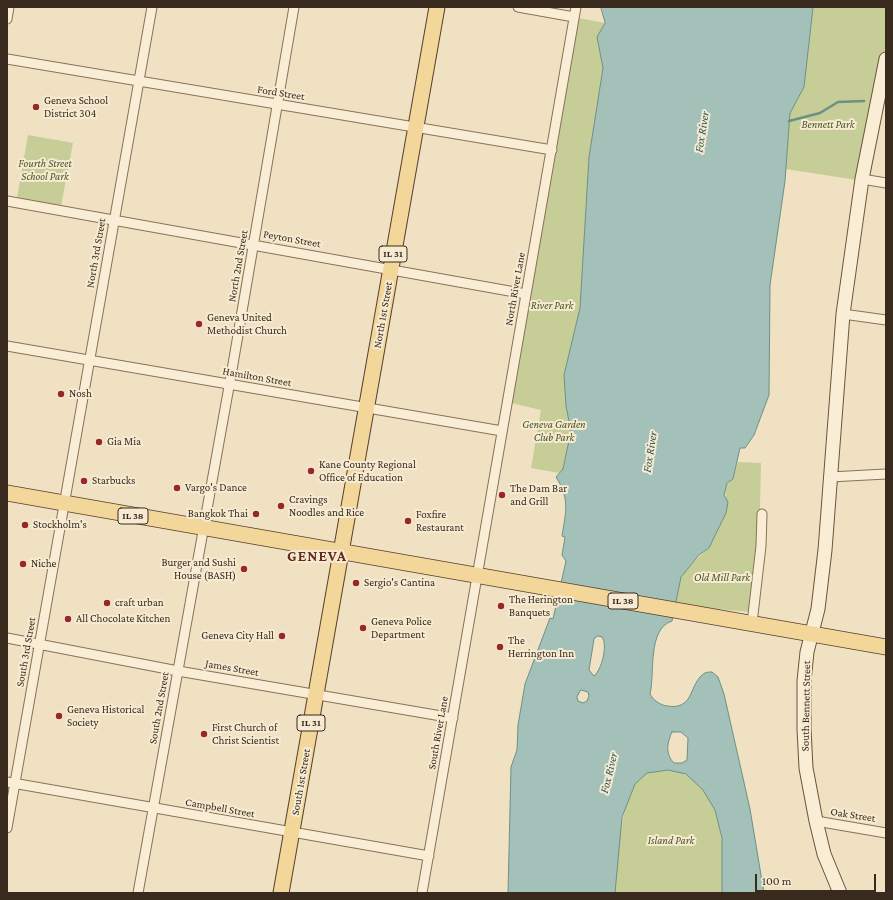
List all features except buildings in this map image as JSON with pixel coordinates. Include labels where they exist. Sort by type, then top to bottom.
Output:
[{"type":"main road","name":"North 1st Street","points":[[340,552],[437,7]]},
{"type":"main road","name":"South Bennett Street","points":[[840,893],[824,854],[806,768],[804,729],[807,652],[818,609],[825,550],[843,314],[862,179],[886,59]]},
{"type":"main road","name":"IL 38","points":[[7,493],[478,576],[734,619],[886,647]]},
{"type":"main road","name":"South 1st Street","points":[[281,893],[340,552]]},
{"type":"street","points":[[7,19],[9,7]]},
{"type":"street","name":"North 3rd Street","points":[[63,503],[152,7]]},
{"type":"street","name":"North 2nd Street","points":[[203,528],[254,245],[294,7]]},
{"type":"street","points":[[518,7],[574,18]]},
{"type":"street","name":"North River Lane","points":[[478,576],[576,7]]},
{"type":"street","name":"Ford Street","points":[[7,59],[277,104],[415,129],[552,150]]},
{"type":"street","points":[[862,179],[886,183]]},
{"type":"street","name":"Peyton Street","points":[[7,202],[526,294]]},
{"type":"street","points":[[843,314],[886,320]]},
{"type":"street","name":"Hamilton Street","points":[[7,346],[502,431]]},
{"type":"street","points":[[830,477],[886,474]]},
{"type":"street","name":"South 3rd Street","points":[[7,828],[11,783],[39,643],[63,503]]},
{"type":"street","points":[[752,623],[761,546],[762,514]]},
{"type":"street","name":"South 2nd Street","points":[[138,893],[203,528]]},
{"type":"street","name":"South River Lane","points":[[422,893],[478,576]]},
{"type":"street","name":"James Street","points":[[7,638],[178,671],[453,718]]},
{"type":"street","name":"Campbell Street","points":[[11,783],[429,856]]},
{"type":"street","name":"Oak Street","points":[[816,821],[886,833]]},
{"type":"green space","name":"Bennett Park","points":[[813,7],[886,7],[886,44],[857,180],[786,169],[790,113],[804,87]]},
{"type":"green space","name":"River Park","points":[[574,17],[605,23],[597,37],[603,67],[589,157],[580,308],[564,375],[566,406],[571,431],[563,469],[559,473],[531,468],[541,410],[507,402]]},
{"type":"green space","name":"Fourth Street School Park","points":[[28,135],[73,143],[61,206],[17,198]]},
{"type":"green space","name":"Old Mill Park","points":[[738,462],[761,463],[759,546],[750,612],[675,605],[679,584],[683,574],[711,545],[725,515],[727,505],[725,491],[726,487],[733,479]]},
{"type":"green space","name":"Island Park","points":[[668,770],[684,774],[699,785],[708,797],[715,812],[720,828],[722,844],[722,893],[615,893],[621,828],[630,794],[637,781],[647,773]]},
{"type":"water","name":"Fox River","points":[[601,7],[813,7],[804,87],[790,113],[785,181],[770,285],[769,395],[754,435],[745,448],[740,448],[733,479],[727,483],[724,495],[728,502],[726,513],[709,548],[699,555],[681,577],[672,621],[664,626],[655,642],[650,694],[655,700],[664,705],[682,705],[689,697],[701,676],[707,672],[712,672],[718,677],[724,694],[750,809],[764,893],[722,893],[722,838],[715,810],[703,790],[686,774],[668,770],[647,773],[635,784],[622,817],[615,893],[508,893],[511,767],[517,750],[518,725],[525,684],[550,618],[553,619],[566,561],[562,555],[565,537],[562,536],[566,505],[563,492],[556,477],[563,469],[571,431],[566,406],[564,375],[580,308],[589,157],[603,68],[597,37],[605,23]],"holes":[[[598,636],[602,637],[604,641],[604,651],[602,663],[594,676],[589,670],[594,639]],[[581,690],[588,692],[589,696],[587,701],[583,703],[578,701],[577,697]],[[672,732],[681,732],[688,738],[687,760],[682,763],[674,763],[669,756],[668,744]]]},
{"type":"waterway","points":[[789,121],[820,113],[838,102],[864,101]]},
{"type":"place","name":"Geneva School District 304","points":[[36,107]]},
{"type":"place","name":"Geneva United Methodist Church","points":[[199,324]]},
{"type":"place","name":"Nosh","points":[[61,394]]},
{"type":"place","name":"Gia Mia","points":[[99,442]]},
{"type":"place","name":"Kane County Regional Office of Education","points":[[311,471]]},
{"type":"place","name":"Starbucks","points":[[84,481]]},
{"type":"place","name":"Vargo's Dance","points":[[177,488]]},
{"type":"place","name":"The Dam Bar and Grill","points":[[502,495]]},
{"type":"place","name":"Cravings Noodles and Rice","points":[[281,506]]},
{"type":"place","name":"Bangkok Thai","points":[[256,514]]},
{"type":"place","name":"Foxfire Restaurant","points":[[408,521]]},
{"type":"place","name":"Stockholm's","points":[[25,525]]},
{"type":"place","name":"Niche","points":[[23,564]]},
{"type":"place","name":"Burger and Sushi House (BASH)","points":[[244,569]]},
{"type":"place","name":"Sergio's Cantina","points":[[356,583]]},
{"type":"place","name":"craft urban","points":[[107,603]]},
{"type":"place","name":"The Herington Banquets","points":[[501,606]]},
{"type":"place","name":"All Chocolate Kitchen","points":[[68,619]]},
{"type":"place","name":"Geneva Police Department","points":[[363,628]]},
{"type":"place","name":"Geneva City Hall","points":[[282,636]]},
{"type":"place","name":"The Herrington Inn","points":[[500,647]]},
{"type":"place","name":"Geneva Historical Society","points":[[59,716]]},
{"type":"place","name":"First Church of Christ Scientist","points":[[204,734]]},
{"type":"district","name":"GENEVA","points":[[317,556]]},
{"type":"park label","name":"Geneva Garden Club Park","points":[[554,431]]}]
